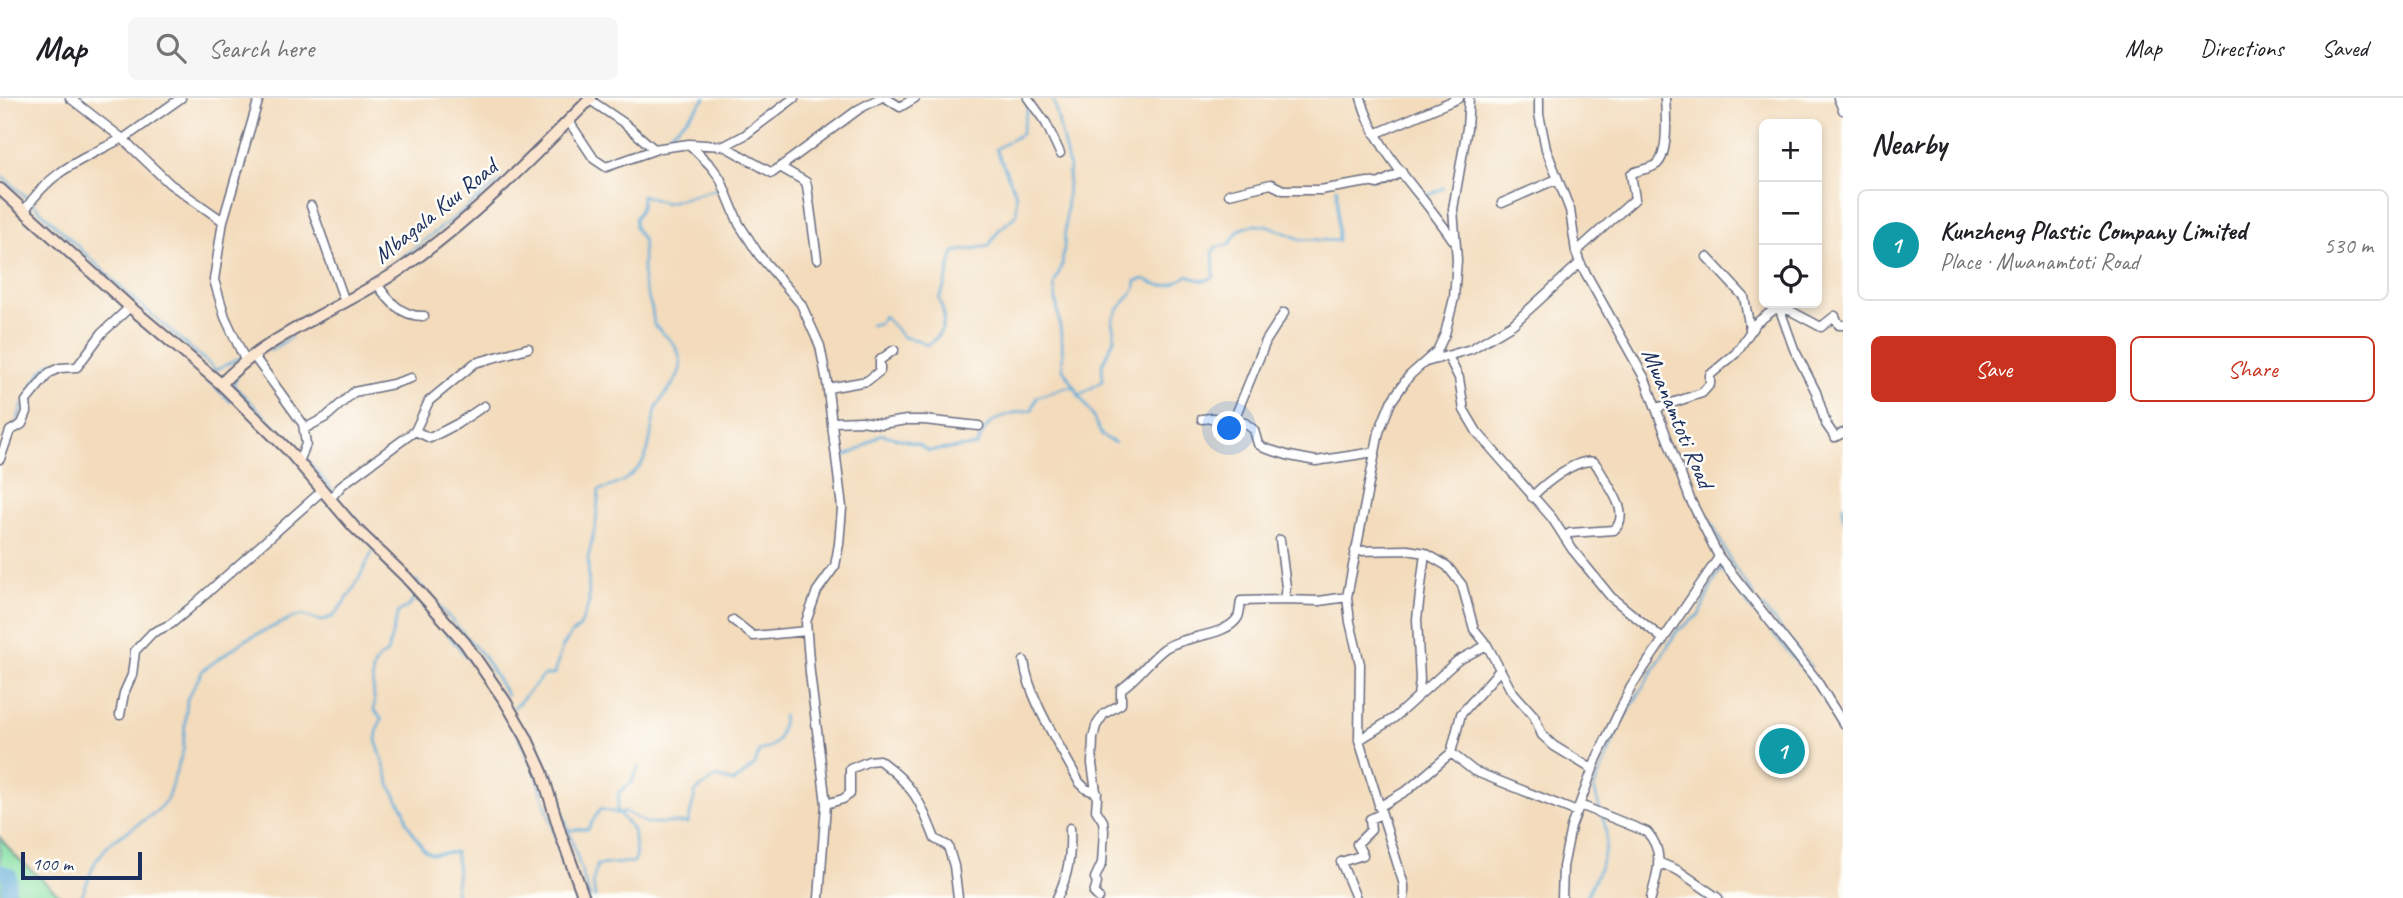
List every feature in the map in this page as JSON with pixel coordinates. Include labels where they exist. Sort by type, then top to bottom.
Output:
[{"type":"street","points":[[70,98],[122,139],[170,184],[223,222]]},
{"type":"street","points":[[25,210],[39,191],[61,170],[122,139],[181,98]]},
{"type":"street","points":[[259,98],[223,222],[215,287],[225,317],[249,357],[300,419],[306,444],[299,462]]},
{"type":"street","points":[[724,146],[755,128],[794,98]]},
{"type":"street","points":[[568,120],[594,159],[607,167],[657,149],[689,144],[724,146],[768,172],[775,172],[859,109],[880,98]]},
{"type":"street","points":[[886,98],[900,107],[915,98]]},
{"type":"street","points":[[1028,98],[1046,123],[1060,153]]},
{"type":"street","points":[[1361,98],[1375,134],[1454,242]]},
{"type":"street","points":[[1375,134],[1459,98]]},
{"type":"street","points":[[1404,898],[1404,885],[1359,740],[1360,664],[1347,597],[1379,432],[1391,402],[1409,376],[1437,351],[1445,334],[1455,287],[1457,260],[1453,209],[1467,128],[1469,98]]},
{"type":"street","name":"Mwanamtoti Road","points":[[1539,98],[1539,114],[1546,149],[1570,210],[1576,253],[1645,379],[1690,499],[1719,557],[1815,678],[1843,723]]},
{"type":"street","points":[[1576,253],[1635,199],[1631,174],[1658,163],[1664,148],[1665,98]]},
{"type":"street","points":[[1839,98],[1843,110]]},
{"type":"street","points":[[591,99],[657,149]]},
{"type":"street","name":"Mbagala Kuu Road","points":[[221,384],[249,357],[400,270],[524,166],[591,99]]},
{"type":"street","points":[[689,144],[720,178],[739,224],[759,255],[801,304],[820,346],[828,388],[842,508],[839,544],[835,566],[817,591],[809,612],[807,631],[826,804],[819,898]]},
{"type":"street","points":[[780,167],[806,182],[817,259]]},
{"type":"street","points":[[1229,194],[1271,184],[1283,190],[1320,190],[1368,182],[1378,184],[1402,172]]},
{"type":"street","points":[[1502,203],[1557,179]]},
{"type":"street","points":[[0,189],[130,307],[221,384],[299,462],[465,643],[526,737],[542,772],[584,898]]},
{"type":"street","points":[[311,206],[345,302]]},
{"type":"street","points":[[1707,257],[1744,298],[1750,329]]},
{"type":"street","points":[[1422,363],[1471,349],[1513,324],[1580,263]]},
{"type":"street","points":[[377,284],[404,313],[413,317],[424,316]]},
{"type":"street","points":[[0,460],[9,433],[22,424],[28,411],[26,401],[37,387],[55,369],[77,366],[102,332],[130,307]]},
{"type":"street","points":[[1657,408],[1702,393],[1710,384],[1710,375],[1736,353],[1750,329],[1778,308]]},
{"type":"street","points":[[1779,308],[1794,349],[1816,392],[1826,424],[1835,438],[1843,433]]},
{"type":"street","points":[[1782,308],[1821,327],[1835,316],[1839,325],[1843,325]]},
{"type":"street","points":[[1233,422],[1266,341],[1284,313]]},
{"type":"street","points":[[120,715],[124,693],[132,675],[135,651],[152,633],[171,624],[327,494],[415,431],[429,401],[475,363],[528,348]]},
{"type":"street","points":[[828,388],[872,378],[880,371],[880,360],[894,350]]},
{"type":"street","points":[[1448,356],[1459,378],[1464,410],[1470,422],[1552,518],[1611,597],[1662,639]]},
{"type":"street","points":[[304,429],[326,416],[354,392],[411,378]]},
{"type":"street","points":[[415,431],[430,438],[457,425],[484,406]]},
{"type":"street","points":[[1202,419],[1213,418],[1250,426],[1258,444],[1290,456],[1316,461],[1375,453]]},
{"type":"street","points":[[833,422],[862,421],[881,424],[924,420],[979,426]]},
{"type":"street","points":[[1532,497],[1548,481],[1584,462],[1594,462],[1619,505],[1622,517],[1619,525],[1614,530],[1570,533],[1564,537]]},
{"type":"street","points":[[1280,540],[1283,550],[1284,600]]},
{"type":"street","points":[[1355,551],[1408,550],[1425,553],[1447,566],[1462,585],[1474,629],[1511,690],[1534,716],[1542,735],[1554,746],[1592,769]]},
{"type":"street","points":[[1418,697],[1420,680],[1417,619],[1425,553]]},
{"type":"street","points":[[1562,898],[1566,854],[1572,827],[1592,769],[1631,687],[1719,557]]},
{"type":"street","points":[[1099,898],[1094,893],[1097,883],[1095,878],[1102,863],[1104,824],[1096,810],[1093,738],[1096,726],[1104,714],[1121,704],[1121,689],[1133,681],[1165,649],[1177,642],[1227,626],[1238,617],[1241,601],[1319,601],[1347,597]]},
{"type":"street","points":[[733,620],[753,636],[807,631]]},
{"type":"street","points":[[1359,740],[1394,718],[1457,661],[1486,645]]},
{"type":"street","points":[[1024,661],[1036,700],[1079,782],[1086,789],[1097,793]]},
{"type":"street","points":[[1356,898],[1341,862],[1363,855],[1357,844],[1371,830],[1370,819],[1451,753],[1461,714],[1499,671]]},
{"type":"street","points":[[1451,753],[1474,771],[1647,832],[1659,849],[1651,898]]},
{"type":"street","points":[[826,804],[844,799],[850,794],[850,769],[879,760],[910,786],[921,804],[935,839],[948,846],[954,866],[958,898]]},
{"type":"street","points":[[1057,898],[1067,875],[1071,854],[1070,828]]},
{"type":"street","points":[[1658,862],[1679,871],[1718,898]]},
{"type":"green space","points":[[0,837],[14,855],[63,898],[0,898]]},
{"type":"waterway","points":[[665,137],[705,98]]},
{"type":"waterway","points":[[1053,98],[1069,167],[1062,265],[1054,285],[1063,369],[1102,436],[1115,443]]},
{"type":"waterway","points":[[871,325],[879,323],[884,316],[903,337],[926,345],[938,336],[944,319],[939,298],[954,252],[989,246],[998,231],[1017,212],[1016,194],[996,149],[1021,134],[1029,102]]},
{"type":"waterway","points":[[1370,179],[1394,173]]},
{"type":"waterway","points":[[0,175],[130,296],[216,370],[241,357]]},
{"type":"waterway","points":[[352,292],[399,260],[501,181]]},
{"type":"waterway","points":[[514,708],[543,676],[554,674],[562,648],[571,634],[580,627],[589,603],[588,558],[596,523],[599,490],[621,482],[644,460],[656,410],[681,366],[676,348],[654,325],[652,309],[643,283],[643,241],[635,228],[642,195],[665,203],[721,188]]},
{"type":"waterway","points":[[1078,396],[1103,381],[1102,365],[1115,337],[1112,321],[1135,289],[1136,281],[1145,279],[1167,286],[1188,275],[1207,280],[1214,276],[1213,251],[1216,247],[1229,245],[1239,230],[1253,225],[1269,226],[1300,239],[1338,241],[1337,188]]},
{"type":"waterway","points":[[1421,192],[1427,196],[1443,188]]},
{"type":"waterway","points":[[270,351],[291,337]]},
{"type":"waterway","points":[[29,392],[41,372],[52,362]]},
{"type":"waterway","points":[[195,368],[231,402]]},
{"type":"waterway","points":[[238,375],[233,385],[300,451]]},
{"type":"waterway","points":[[842,472],[842,457],[857,451],[881,434],[918,444],[928,451],[976,446],[992,422],[1008,415],[1032,410],[1037,397],[1073,387]]},
{"type":"waterway","points":[[16,424],[23,404]]},
{"type":"waterway","points":[[304,456],[333,491]]},
{"type":"waterway","points":[[336,497],[381,546]]},
{"type":"waterway","points":[[1696,505],[1709,518],[1732,564],[1755,596]]},
{"type":"waterway","points":[[1843,505],[1843,518]]},
{"type":"waterway","points":[[81,898],[95,862],[110,843],[156,812],[167,799],[183,751],[187,699],[203,670],[245,640],[292,618],[302,615],[321,621],[334,616],[353,590],[373,551]]},
{"type":"waterway","points":[[1718,562],[1746,602],[1812,680],[1843,730]]},
{"type":"waterway","points":[[385,564],[477,669]]},
{"type":"waterway","points":[[1600,810],[1594,788],[1621,723],[1677,631],[1699,615],[1716,576],[1723,568]]},
{"type":"waterway","points":[[416,580],[484,657],[507,695]]},
{"type":"waterway","points":[[416,596],[409,606],[398,612],[387,653],[379,659],[373,671],[374,710],[382,719],[376,740],[391,787],[405,812],[407,823],[424,850],[432,854],[455,852],[458,871],[455,891],[457,898]]},
{"type":"waterway","points":[[1763,607],[1811,667]]},
{"type":"waterway","points":[[568,830],[588,829],[600,809],[620,814],[624,811],[646,823],[688,823],[696,791],[716,777],[734,782],[755,765],[759,751],[771,746],[778,739],[783,716]]},
{"type":"waterway","points":[[516,731],[535,769],[564,866],[578,898]]},
{"type":"waterway","points":[[528,731],[559,800],[590,898]]},
{"type":"waterway","points":[[595,898],[593,881],[597,865],[634,862],[636,857],[633,830],[617,811],[619,792],[631,783],[639,767]]},
{"type":"waterway","points":[[1586,898],[1603,858],[1606,837],[1602,816]]},
{"type":"waterway","points":[[0,871],[10,875],[8,898]]},
{"type":"place","name":"Kunzheng Plastic Company Limited","points":[[1782,751]]}]
